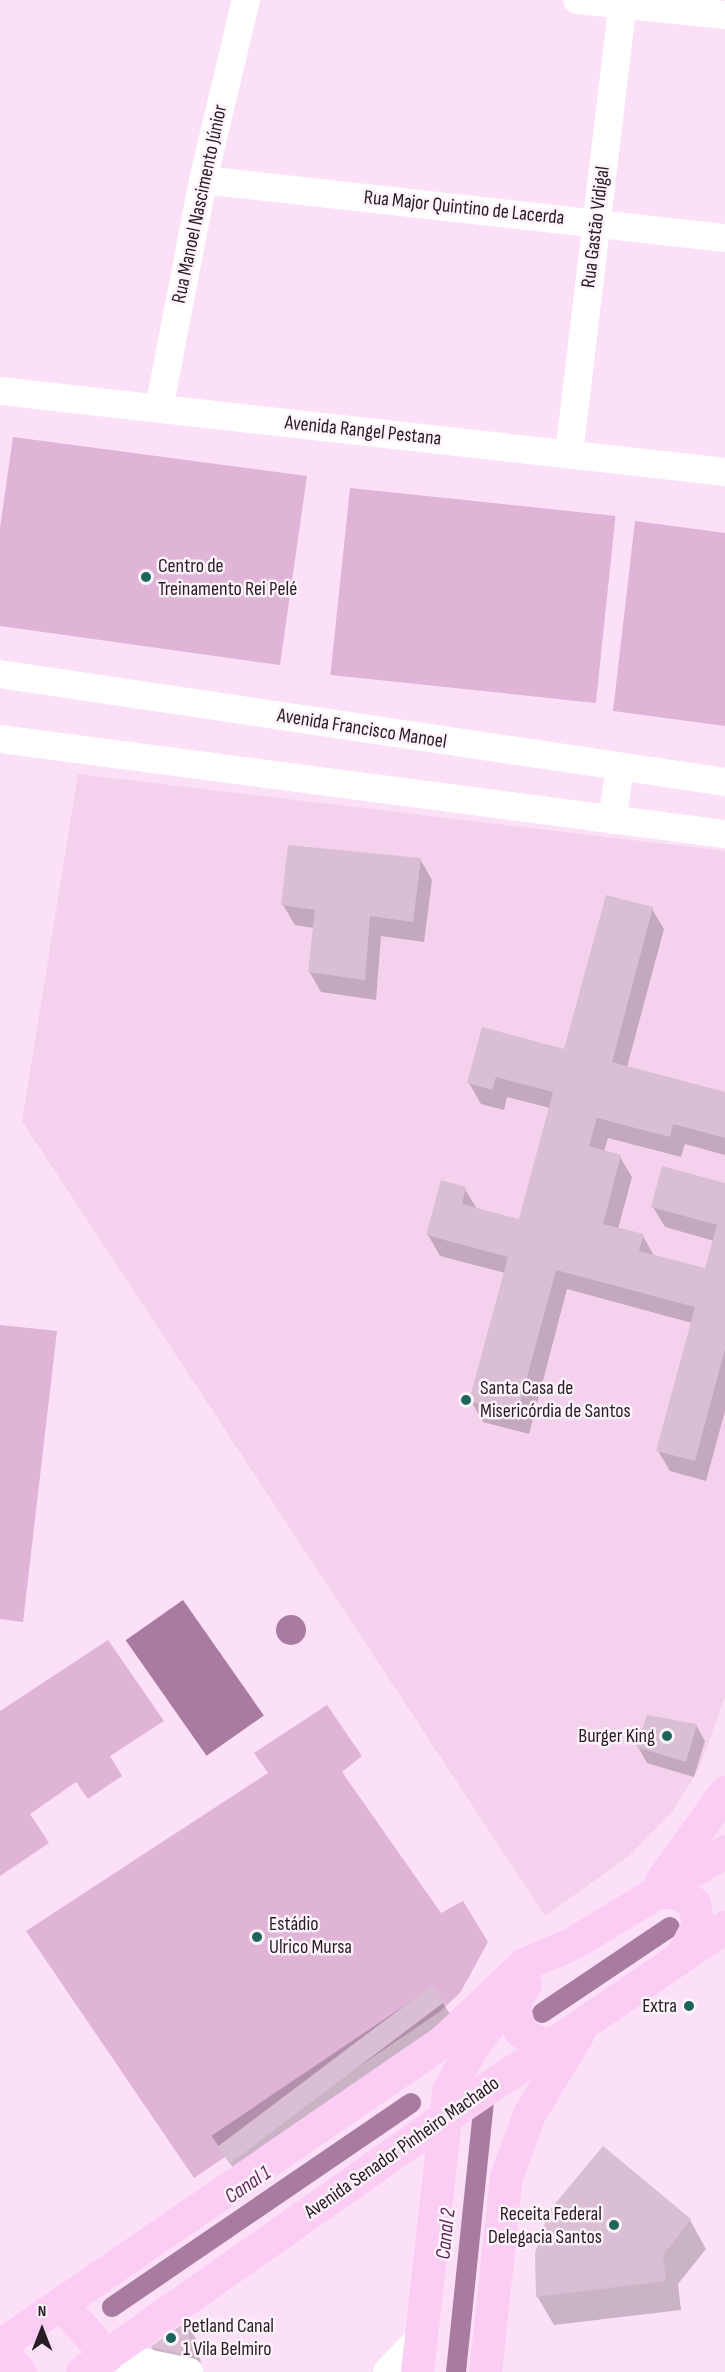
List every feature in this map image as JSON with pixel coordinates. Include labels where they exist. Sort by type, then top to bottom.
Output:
[{"type":"main road","points":[[653,1892],[725,1792]]},
{"type":"main road","points":[[417,2372],[445,2117],[454,2076],[502,2006],[525,1982],[571,1944],[653,1892],[725,1851]]},
{"type":"main road","points":[[653,1892],[679,1893],[694,1903],[698,1924],[682,1956]]},
{"type":"main road","points":[[718,1932],[725,1903]]},
{"type":"main road","name":"Avenida Senador Pinheiro Machado","points":[[94,2364],[445,2117],[718,1932]]},
{"type":"main road","points":[[0,2345],[443,2041],[524,1964],[571,1944]]},
{"type":"main road","points":[[525,1982],[513,2005],[514,2018],[528,2038],[540,2044],[553,2043]]},
{"type":"main road","points":[[485,2372],[506,2177],[529,2114],[585,2021]]},
{"type":"main road","points":[[61,2304],[94,2364]]},
{"type":"main road","points":[[0,2350],[20,2372]]},
{"type":"street","name":"Rua Manoel Nascimento Júnior","points":[[159,409],[203,180],[246,0]]},
{"type":"street","points":[[578,0],[622,2],[725,15]]},
{"type":"street","name":"Rua Gastão Vidigal","points":[[569,454],[622,2]]},
{"type":"street","name":"Rua Major Quintino de Lacerda","points":[[203,180],[725,238]]},
{"type":"street","name":"Avenida Rangel Pestana","points":[[0,391],[725,472]]},
{"type":"street","name":"Avenida Francisco Manoel","points":[[0,674],[619,770],[725,782]]},
{"type":"street","points":[[0,738],[613,815],[725,834]]},
{"type":"street","points":[[613,815],[619,770]]},
{"type":"street","points":[[387,2372],[421,2337]]},
{"type":"street","points":[[94,2364],[189,2372]]},
{"type":"shaded area","name":"Centro de Treinamento Rei Pelé","points":[[13,437],[307,476],[280,665],[0,626],[0,528]]},
{"type":"shaded area","name":"Centro de Treinamento Rei Pelé","points":[[350,488],[616,516],[596,703],[330,675]]},
{"type":"shaded area","points":[[635,521],[725,533],[725,726],[613,711]]},
{"type":"shaded area","name":"Santa Casa de Misericórdia de Santos","points":[[78,774],[725,851],[725,1696],[700,1767],[673,1811],[629,1856],[545,1916],[22,1121]]},
{"type":"shaded area","points":[[0,1325],[57,1331],[23,1622],[0,1619]]},
{"type":"shaded area","points":[[183,1600],[264,1716],[207,1756],[126,1640]]},
{"type":"shaded area","points":[[291,1615],[302,1619],[306,1630],[302,1641],[291,1645],[280,1641],[276,1630],[280,1619]]},
{"type":"shaded area","points":[[108,1640],[164,1721],[110,1756],[122,1776],[88,1799],[76,1782],[30,1814],[49,1843],[0,1876],[0,1711]]},
{"type":"shaded area","name":"Estádio Ulrico Mursa","points":[[327,1705],[362,1756],[342,1772],[441,1913],[463,1901],[488,1942],[460,1993],[438,2013],[194,2178],[26,1931],[268,1773],[254,1753]]},
{"type":"building","points":[[288,845],[421,858],[413,922],[370,916],[365,980],[308,972],[315,910],[281,905]]},
{"type":"building","name":"Santa Casa de Misericórdia de Santos","points":[[606,895],[653,907],[612,1062],[725,1092],[725,1138],[673,1124],[670,1137],[597,1118],[589,1146],[621,1155],[603,1224],[644,1234],[639,1251],[705,1268],[717,1225],[651,1207],[662,1166],[725,1183],[725,1349],[695,1461],[656,1451],[695,1307],[556,1270],[517,1414],[469,1401],[508,1257],[426,1235],[441,1180],[466,1187],[462,1204],[519,1219],[553,1092],[496,1077],[492,1090],[467,1083],[482,1027],[564,1049]]},
{"type":"building","name":"Burger King","points":[[647,1715],[697,1724],[686,1762],[636,1747]]},
{"type":"building","points":[[432,1985],[445,2002],[230,2164],[217,2147]]},
{"type":"building","name":"Receita Federal Delegacia Santos","points":[[603,2146],[691,2219],[663,2255],[666,2281],[536,2297],[535,2253],[549,2211]]},
{"type":"building","name":"Petland Canal 1 Vila Belmiro","points":[[187,2321],[192,2356],[150,2347]]},
{"type":"waterway","name":"Canal 1","points":[[542,2013],[670,1927]]},
{"type":"waterway","name":"Canal 2","points":[[456,2372],[484,2100]]},
{"type":"waterway","name":"Canal 1","points":[[112,2307],[411,2103]]},
{"type":"place","name":"Centro de Treinamento Rei Pelé","points":[[146,577]]},
{"type":"place","name":"Santa Casa de Misericórdia de Santos","points":[[466,1400]]},
{"type":"place","name":"Burger King","points":[[667,1736]]},
{"type":"place","name":"Estádio Ulrico Mursa","points":[[257,1937]]},
{"type":"place","name":"Extra","points":[[689,2006]]},
{"type":"place","name":"Receita Federal Delegacia Santos","points":[[614,2225]]},
{"type":"place","name":"Petland Canal 1 Vila Belmiro","points":[[171,2338]]}]
